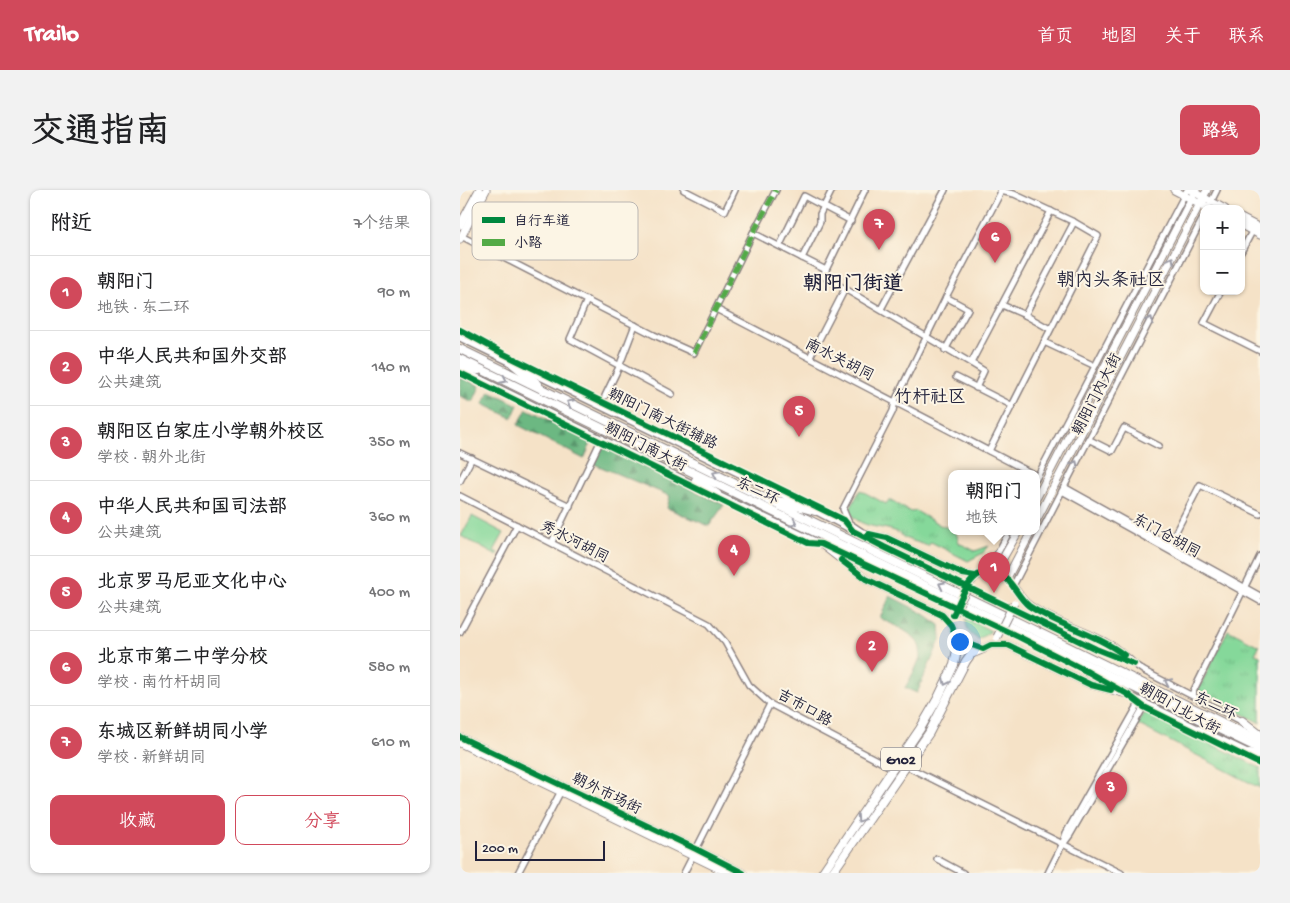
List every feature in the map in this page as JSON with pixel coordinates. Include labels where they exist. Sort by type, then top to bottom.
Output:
[{"type":"highway","name":"东二环","points":[[460,349],[1260,742]]},
{"type":"highway","name":"东二环","points":[[460,359],[1260,749]]},
{"type":"highway","points":[[513,364],[550,392]]},
{"type":"highway","points":[[460,368],[487,372]]},
{"type":"highway","points":[[671,463],[717,494]]},
{"type":"highway","points":[[760,495],[815,511]]},
{"type":"highway","name":"G102","points":[[822,873],[920,729],[954,665],[957,650],[955,635]]},
{"type":"highway","name":"G102","points":[[832,873],[929,733],[966,661],[972,654],[983,649]]},
{"type":"highway","points":[[1088,672],[1140,689]]},
{"type":"highway","points":[[1242,721],[1260,735]]},
{"type":"highway","points":[[1249,752],[1260,756]]},
{"type":"main road","points":[[473,202],[479,190]]},
{"type":"main road","points":[[480,202],[486,190]]},
{"type":"main road","points":[[1174,190],[1203,197]]},
{"type":"main road","name":"朝阳门内大街","points":[[1040,492],[1191,193]]},
{"type":"main road","name":"朝阳门内大街","points":[[1040,513],[1203,197]]},
{"type":"main road","points":[[460,226],[472,203]]},
{"type":"main road","points":[[461,238],[472,217]]},
{"type":"main road","points":[[1245,221],[1256,228],[1260,235]]},
{"type":"main road","points":[[853,530],[887,538],[963,574],[975,576],[991,571],[1016,535]]},
{"type":"main road","points":[[1006,578],[1029,535]]},
{"type":"main road","points":[[821,544],[866,579],[942,616],[951,625],[955,635],[964,642],[983,649],[991,646],[1008,645],[1091,685],[1127,694]]},
{"type":"main road","points":[[991,571],[1006,578],[1013,586],[1017,595],[1036,610],[1110,645],[1134,664]]},
{"type":"main road","points":[[951,625],[954,614],[975,576]]},
{"type":"main road","points":[[991,646],[1017,595]]},
{"type":"main road","name":"朝外市场街","points":[[460,736],[562,788],[743,873]]},
{"type":"main road","name":"朝外市场街","points":[[460,743],[562,788]]},
{"type":"main road","name":"朝外市场街","points":[[695,852],[728,873]]},
{"type":"street","points":[[684,190],[725,210],[735,190]]},
{"type":"street","points":[[506,260],[694,353],[776,190]]},
{"type":"street","points":[[802,258],[820,222],[820,214],[832,190]]},
{"type":"street","points":[[865,190],[823,276],[914,328],[945,350],[984,371],[976,388]]},
{"type":"street","points":[[882,309],[945,190]]},
{"type":"street","points":[[1211,205],[1218,190]]},
{"type":"street","points":[[862,532],[849,523],[843,509],[893,411],[895,401],[926,337],[1000,191],[1014,194],[1052,211],[1098,236],[989,451]]},
{"type":"street","name":"朝阳门内大街","points":[[1039,470],[1191,193]]},
{"type":"street","points":[[780,245],[804,196],[851,221]]},
{"type":"street","points":[[971,363],[1052,211]]},
{"type":"street","points":[[1025,315],[1074,222]]},
{"type":"street","name":"朝阳门内大街","points":[[1040,534],[1200,224]]},
{"type":"street","points":[[1242,250],[1256,228]]},
{"type":"street","points":[[753,233],[780,245],[826,270]]},
{"type":"street","points":[[810,357],[845,289]]},
{"type":"street","points":[[1219,295],[1204,323],[1260,351]]},
{"type":"street","points":[[945,350],[968,309],[946,297]]},
{"type":"street","points":[[587,300],[570,339],[672,394]]},
{"type":"street","points":[[1002,305],[1050,329]]},
{"type":"street","name":"南水关胡同","points":[[716,309],[1025,470]]},
{"type":"street","points":[[605,396],[636,325]]},
{"type":"street","name":"朝阳门南大街","points":[[460,338],[853,530]]},
{"type":"street","points":[[1044,342],[1095,366]]},
{"type":"street","name":"朝阳门南大街","points":[[460,368],[821,544]]},
{"type":"street","points":[[956,377],[1011,405]]},
{"type":"street","points":[[1088,439],[1112,451],[1124,428],[1159,446]]},
{"type":"street","points":[[552,542],[602,438]]},
{"type":"street","points":[[460,453],[570,506]]},
{"type":"street","points":[[460,481],[472,458]]},
{"type":"street","points":[[1040,473],[1058,458]]},
{"type":"street","points":[[1169,545],[1200,485],[1260,514]]},
{"type":"street","points":[[1063,489],[1169,545],[1243,589]]},
{"type":"street","name":"东门仓胡同","points":[[1063,489],[1243,589],[1260,601]]},
{"type":"street","name":"秀水河胡同","points":[[460,496],[679,608]]},
{"type":"street","points":[[460,632],[517,526]]},
{"type":"street","name":"朝阳门北大街","points":[[853,530],[884,547],[1096,649],[1134,664],[1144,671],[1260,730]]},
{"type":"street","points":[[991,571],[1007,535]]},
{"type":"street","name":"朝阳门内大街","points":[[1013,586],[1039,535]]},
{"type":"street","name":"朝阳门北大街","points":[[821,544],[1019,637],[1127,694],[1249,752]]},
{"type":"street","points":[[1192,694],[1260,556]]},
{"type":"street","name":"东门仓胡同","points":[[1243,589],[1260,596]]},
{"type":"street","name":"吉市口路","points":[[679,608],[709,624],[725,642],[749,685],[770,704],[894,769]]},
{"type":"street","points":[[1048,873],[1144,702]]},
{"type":"street","points":[[684,873],[770,704]]},
{"type":"street","points":[[906,766],[1121,873]]},
{"type":"street","points":[[518,873],[562,788]]},
{"type":"street","points":[[937,859],[963,873]]},
{"type":"green space","points":[[460,377],[480,386],[473,402],[460,396]]},
{"type":"green space","points":[[490,391],[518,405],[512,418],[483,404]]},
{"type":"green space","points":[[527,409],[592,441],[584,459],[518,425]]},
{"type":"green space","points":[[603,446],[724,505],[709,526],[667,508],[670,496],[594,464]]},
{"type":"green space","points":[[860,490],[886,504],[888,501],[891,501],[911,512],[916,511],[948,528],[948,535],[957,535],[959,543],[975,551],[989,546],[983,553],[968,561],[931,542],[928,546],[904,538],[893,530],[862,523],[849,511]]},
{"type":"green space","points":[[472,516],[504,533],[494,551],[498,553],[497,556],[461,536]]},
{"type":"green space","points":[[890,596],[923,613],[940,625],[941,638],[917,693],[905,688],[919,660],[920,649],[917,642],[907,632],[880,618]]},
{"type":"green space","points":[[966,618],[991,631],[979,639],[975,637],[968,631]]},
{"type":"green space","points":[[1228,630],[1259,646],[1255,654],[1260,656],[1260,723],[1198,690]]},
{"type":"green space","points":[[1150,713],[1260,768],[1260,788],[1137,724],[1143,714]]},
{"type":"marked path","points":[[694,353],[776,190]]},
{"type":"cycle path","name":"朝阳门南大街辅路","points":[[460,330],[504,354],[844,520],[853,531],[884,547],[1096,649],[1134,664]]},
{"type":"cycle path","points":[[460,373],[808,543],[821,544],[1019,637],[1088,672],[1127,694],[1144,707],[1260,764]]},
{"type":"cycle path","points":[[869,534],[887,538],[963,574],[975,576]]},
{"type":"cycle path","points":[[841,560],[866,579],[942,615],[951,625],[955,635],[964,642],[983,649],[991,645],[1008,645],[1091,685],[1111,690]]},
{"type":"cycle path","points":[[953,615],[970,582],[980,573],[994,571],[1006,578],[1029,606],[1052,619],[1113,647],[1124,655]]},
{"type":"cycle path","points":[[460,737],[743,873]]},
{"type":"place","name":"东城区新鲜胡同小学","points":[[879,250]]},
{"type":"place","name":"北京市第二中学分校","points":[[995,263]]},
{"type":"place","name":"北京罗马尼亚文化中心","points":[[799,437]]},
{"type":"place","name":"中华人民共和国司法部","points":[[734,576]]},
{"type":"place","name":"朝阳门","points":[[994,593]]},
{"type":"place","name":"中华人民共和国外交部","points":[[872,672]]},
{"type":"place","name":"朝阳区白家庄小学朝外校区","points":[[1111,813]]},
{"type":"district","name":"朝内头条社区","points":[[1111,279]]},
{"type":"district","name":"朝阳门街道","points":[[853,282]]},
{"type":"district","name":"竹杆社区","points":[[930,396]]}]
